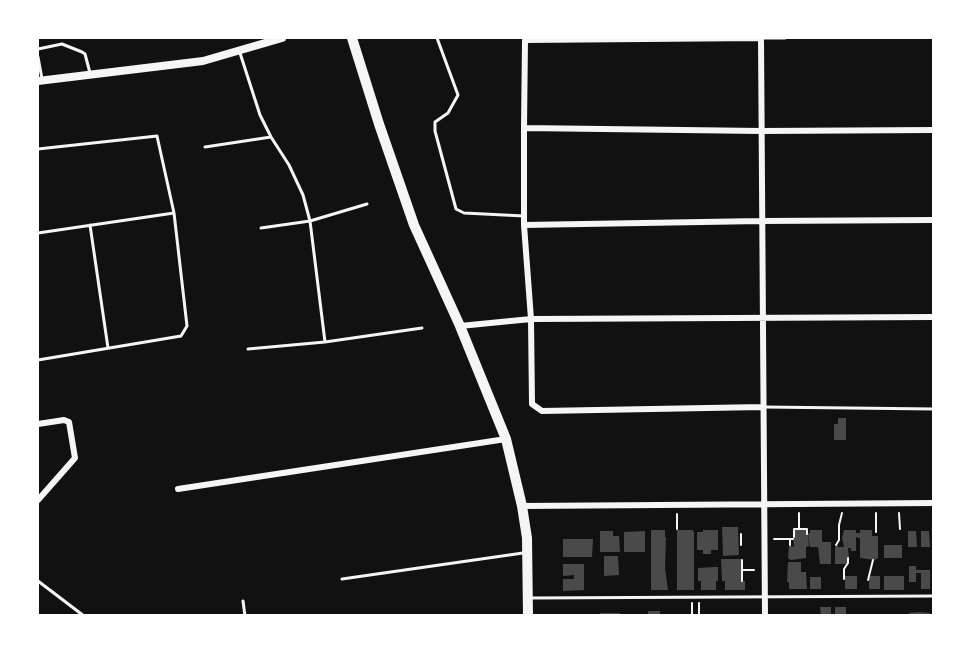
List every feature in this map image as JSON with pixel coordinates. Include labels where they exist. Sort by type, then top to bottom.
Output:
[{"type":"main road","points":[[352,38],[414,225],[460,326],[506,439],[522,506],[528,552],[528,615]]},
{"type":"street","points":[[40,81],[203,61],[282,38]]},
{"type":"street","points":[[762,407],[542,411],[536,408],[531,400],[531,320],[524,225],[525,40],[761,38],[765,615]]},
{"type":"street","points":[[524,128],[761,131],[933,130]]},
{"type":"street","points":[[524,225],[761,220],[933,220]]},
{"type":"street","points":[[460,326],[531,320],[933,317]]},
{"type":"street","points":[[38,424],[64,420],[69,422],[75,458],[38,500]]},
{"type":"street","points":[[177,489],[506,439]]},
{"type":"street","points":[[522,506],[933,503]]},
{"type":"lane","points":[[437,38],[458,95],[448,113],[435,122],[435,131],[456,209],[464,213],[524,216]]},
{"type":"lane","points":[[761,38],[785,38]]},
{"type":"lane","points":[[38,49],[62,44],[86,54],[90,75]]},
{"type":"lane","points":[[240,51],[260,115],[289,165],[310,221],[325,342]]},
{"type":"lane","points":[[38,57],[40,81]]},
{"type":"lane","points":[[38,149],[158,136],[174,213],[187,326],[181,336],[38,360]]},
{"type":"lane","points":[[205,147],[271,137]]},
{"type":"lane","points":[[261,228],[310,221],[367,204]]},
{"type":"lane","points":[[38,233],[174,213]]},
{"type":"lane","points":[[90,225],[108,348]]},
{"type":"lane","points":[[249,349],[325,342],[422,328]]},
{"type":"lane","points":[[762,407],[933,409]]},
{"type":"lane","points":[[342,579],[528,552]]},
{"type":"lane","points":[[38,581],[84,615]]},
{"type":"lane","points":[[528,598],[933,596]]},
{"type":"lane","points":[[243,601],[245,615]]},
{"type":"path","points":[[799,513],[799,530]]},
{"type":"path","points":[[836,545],[841,538],[842,513]]},
{"type":"path","points":[[876,513],[876,532]]},
{"type":"path","points":[[899,513],[900,529]]},
{"type":"path","points":[[677,514],[677,529]]},
{"type":"path","points":[[790,545],[794,529],[807,529],[807,534]]},
{"type":"path","points":[[741,534],[741,545]]},
{"type":"path","points":[[774,539],[792,538]]},
{"type":"path","points":[[844,579],[844,569],[849,563],[848,558]]},
{"type":"path","points":[[742,560],[742,581]]},
{"type":"path","points":[[868,580],[873,560]]},
{"type":"path","points":[[742,570],[754,570]]},
{"type":"path","points":[[692,597],[692,615]]},
{"type":"path","points":[[699,597],[699,615]]},
{"type":"building","points":[[838,418],[846,418],[846,440],[834,440],[834,424],[838,424]]},
{"type":"building","points":[[722,527],[738,527],[739,555],[723,556]]},
{"type":"building","points":[[651,530],[665,530],[665,568],[668,590],[651,590]]},
{"type":"building","points":[[677,530],[693,530],[694,533],[694,590],[677,590]]},
{"type":"building","points":[[703,530],[718,530],[718,550],[711,550],[711,554],[703,554],[703,550],[697,550],[697,532],[703,532]]},
{"type":"building","points":[[794,530],[806,530],[808,534],[809,546],[806,547],[806,558],[791,560],[788,558],[789,545],[794,547]]},
{"type":"building","points":[[810,530],[822,530],[822,542],[831,542],[831,564],[820,564],[818,547],[810,547],[808,533]]},
{"type":"building","points":[[844,530],[856,530],[856,533],[860,533],[860,530],[872,530],[872,536],[878,536],[878,558],[875,560],[860,558],[860,538],[856,537],[856,551],[848,548],[847,564],[835,564],[835,547],[838,545],[838,547],[844,547],[842,538]]},
{"type":"building","points":[[600,531],[613,531],[613,536],[619,536],[620,552],[600,552]]},
{"type":"building","points":[[645,531],[645,552],[624,552],[624,532]]},
{"type":"building","points":[[908,531],[916,531],[917,547],[908,547]]},
{"type":"building","points":[[921,531],[929,531],[930,547],[921,547]]},
{"type":"building","points":[[563,539],[593,539],[592,557],[563,557]]},
{"type":"building","points":[[884,545],[902,545],[902,558],[884,558]]},
{"type":"building","points":[[604,556],[618,556],[619,575],[604,576]]},
{"type":"building","points":[[721,559],[741,559],[741,581],[745,581],[745,590],[725,590],[725,581],[722,581]]},
{"type":"building","points":[[788,562],[801,562],[801,572],[806,572],[807,589],[789,589]]},
{"type":"building","points":[[563,564],[584,564],[584,590],[563,591],[563,579],[574,579],[574,575],[563,576]]},
{"type":"building","points":[[909,566],[916,566],[916,570],[930,570],[930,589],[921,589],[921,573],[916,573],[916,582],[909,582]]},
{"type":"building","points":[[718,567],[716,590],[701,590],[698,568]]},
{"type":"building","points":[[845,576],[857,576],[857,589],[845,589]]},
{"type":"building","points":[[869,576],[880,576],[880,589],[869,589]]},
{"type":"building","points":[[884,576],[904,576],[904,590],[884,590]]},
{"type":"building","points":[[810,577],[821,577],[821,589],[810,589]]},
{"type":"building","points":[[820,607],[831,607],[831,615],[821,615]]},
{"type":"building","points":[[835,607],[846,607],[846,615],[835,615]]},
{"type":"building","points":[[648,611],[660,611],[660,615],[648,615]]},
{"type":"building","points":[[600,613],[620,613],[620,615],[600,615]]},
{"type":"building","points":[[909,613],[930,613],[930,615],[909,615]]}]
